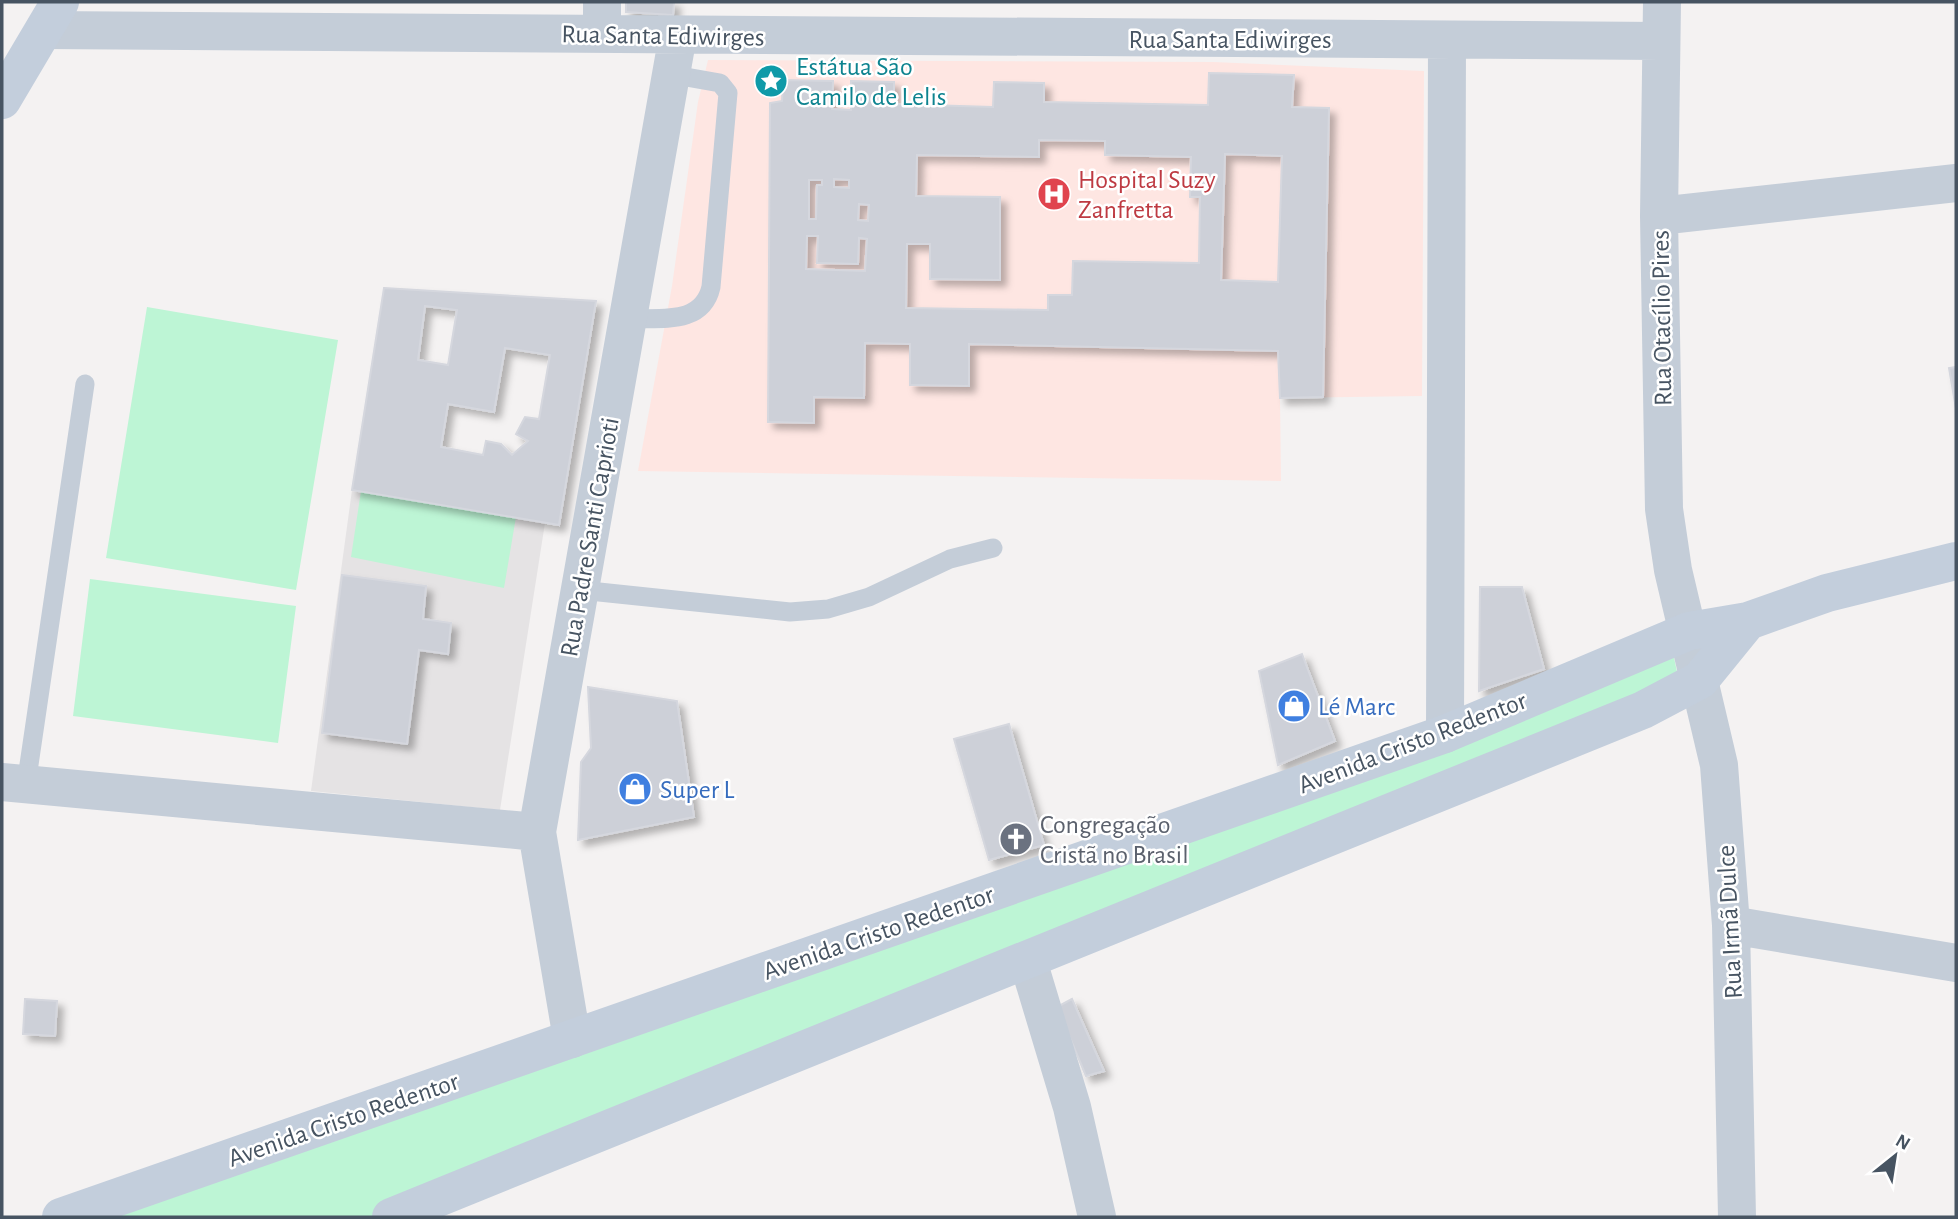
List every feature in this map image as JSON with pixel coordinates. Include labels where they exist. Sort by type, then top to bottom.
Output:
[{"type":"main road","points":[[2,100],[52,16]]},
{"type":"main road","name":"Avenida Cristo Redentor","points":[[61,1217],[1445,734],[1689,631],[1748,621],[1839,590],[1956,561]]},
{"type":"main road","points":[[391,1217],[1643,710],[1700,680],[1748,621]]},
{"type":"street","name":"Rua Otacílio Pires","points":[[1662,2],[1659,216],[1664,509],[1674,570],[1689,631]]},
{"type":"street","name":"Rua Santa Ediwirges","points":[[52,16],[602,18],[678,35],[1660,41]]},
{"type":"street","name":"Rua Padre Santi Caprioti","points":[[572,1040],[537,832],[678,35]]},
{"type":"street","points":[[1445,734],[1447,41]]},
{"type":"street","points":[[1659,216],[1956,183]]},
{"type":"street","name":"Rua Irmã Dulce","points":[[1689,631],[1719,765],[1731,925],[1737,1217]]},
{"type":"street","points":[[14,783],[537,832]]},
{"type":"street","points":[[1731,925],[1956,963]]},
{"type":"street","points":[[1028,961],[1072,1107],[1097,1217]]},
{"type":"lane","points":[[628,319],[693,315],[708,300],[711,288],[728,93],[720,83],[669,74]]},
{"type":"lane","points":[[14,783],[85,384]]},
{"type":"lane","points":[[580,590],[790,612],[828,610],[869,597],[950,559],[993,548]]},
{"type":"shaded area","name":"Hospital Suzy Zanfretta","points":[[708,60],[1213,62],[1424,71],[1422,396],[1280,398],[1281,481],[638,471],[672,286],[698,102]]},
{"type":"shaded area","points":[[352,490],[545,523],[500,810],[311,791]]},
{"type":"green space","points":[[147,307],[338,340],[296,590],[106,558]]},
{"type":"green space","points":[[361,491],[516,517],[504,588],[351,557]]},
{"type":"green space","points":[[90,579],[296,606],[278,743],[73,716]]},
{"type":"green space","points":[[1673,653],[1679,681],[372,1217],[113,1217]]},
{"type":"building","points":[[626,2],[674,2],[673,15],[626,12]]},
{"type":"building","points":[[1209,73],[1294,75],[1292,107],[1329,108],[1323,397],[1280,398],[1278,351],[969,344],[969,386],[910,385],[910,344],[865,343],[864,398],[814,397],[814,423],[768,422],[770,103],[782,101],[783,80],[833,81],[832,109],[851,110],[851,81],[894,82],[894,104],[993,107],[994,82],[1044,83],[1044,102],[1208,105]],"holes":[[[1039,140],[1105,141],[1105,155],[1191,157],[1190,197],[1200,197],[1199,263],[1073,261],[1072,295],[1048,295],[1048,310],[906,308],[907,244],[930,244],[930,279],[1000,280],[1000,197],[916,196],[917,155],[1039,157]],[[1225,154],[1282,156],[1278,282],[1221,280]],[[834,179],[849,180],[849,188],[834,187]],[[809,180],[822,180],[822,185],[817,185],[816,219],[809,219]],[[859,204],[869,205],[868,221],[858,220]],[[807,236],[818,236],[817,263],[858,264],[859,238],[867,239],[865,271],[806,269]]]},
{"type":"building","points":[[384,288],[596,301],[559,525],[352,490]]},
{"type":"building","points":[[425,306],[457,310],[448,365],[418,360]]},
{"type":"building","points":[[505,348],[550,355],[539,419],[525,417],[516,434],[528,441],[512,455],[501,444],[486,441],[483,455],[441,447],[448,404],[494,412]]},
{"type":"building","points":[[1956,367],[1956,409],[1949,368]]},
{"type":"building","points":[[342,575],[426,586],[423,619],[451,623],[448,654],[419,650],[407,744],[322,733]]},
{"type":"building","points":[[1480,587],[1522,587],[1544,669],[1479,691]]},
{"type":"building","name":"Lé Marc","points":[[1302,654],[1335,741],[1278,765],[1259,671]]},
{"type":"building","name":"Super L","points":[[588,687],[677,701],[694,817],[578,840],[581,762],[591,748]]},
{"type":"building","points":[[1009,724],[1044,845],[989,860],[954,739]]},
{"type":"building","points":[[25,999],[57,1001],[55,1036],[23,1034]]},
{"type":"building","points":[[1072,999],[1104,1071],[1086,1076],[1057,1007]]},
{"type":"place","name":"Estátua São Camilo de Lelis","points":[[771,81]]},
{"type":"place","name":"Hospital Suzy Zanfretta","points":[[1054,194]]},
{"type":"place","name":"Lé Marc","points":[[1294,706]]},
{"type":"place","name":"Super L","points":[[635,789]]},
{"type":"place","name":"Congregação Cristã no Brasil","points":[[1016,839]]}]
